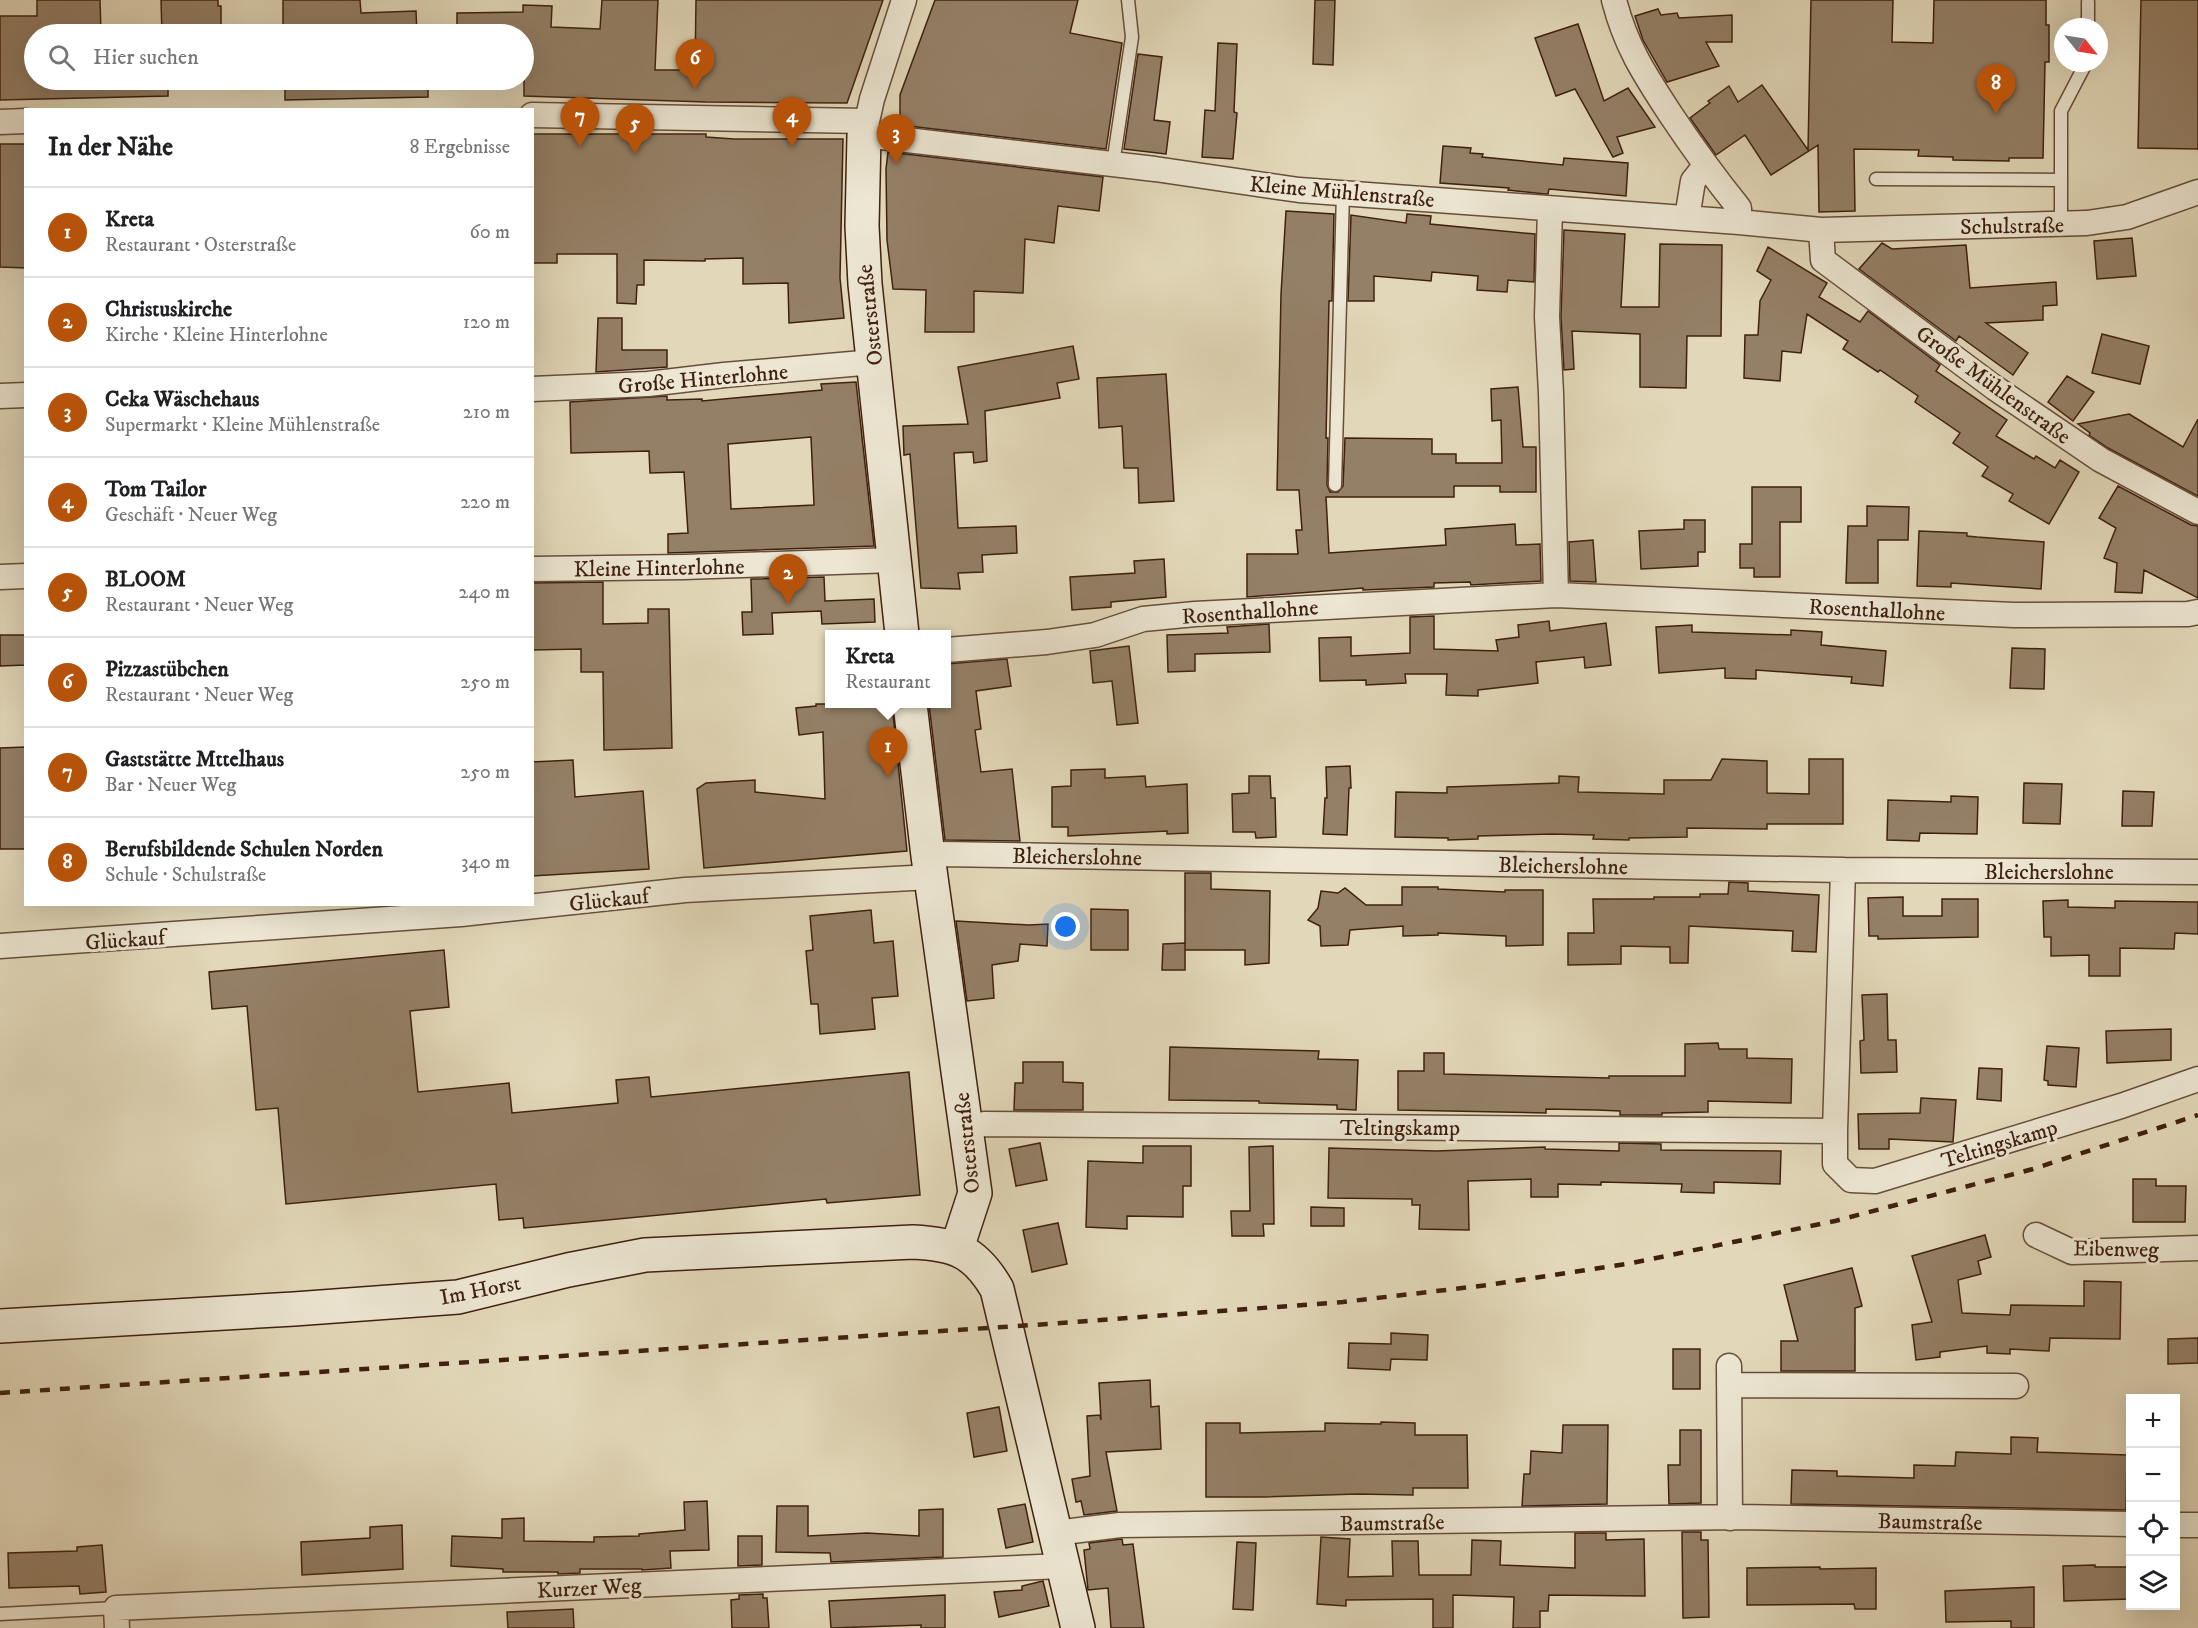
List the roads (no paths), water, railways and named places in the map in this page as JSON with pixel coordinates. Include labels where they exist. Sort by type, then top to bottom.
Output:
[{"type":"street","name":"Osterstraße","points":[[902,630],[862,226],[865,128],[904,0]]},
{"type":"street","points":[[1614,0],[1619,20],[1637,64],[1705,166],[1739,208],[1739,222]]},
{"type":"street","name":"Kleine Mühlenstraße","points":[[534,115],[865,128],[1299,190],[1821,230]]},
{"type":"street","points":[[0,122],[24,121]]},
{"type":"street","points":[[1687,218],[1693,181],[1705,166]]},
{"type":"street","name":"Schulstraße","points":[[1821,230],[2087,223],[2127,216],[2198,192]]},
{"type":"street","points":[[1550,209],[1547,317],[1556,595]]},
{"type":"street","name":"Große Mühlenstraße","points":[[1821,230],[1823,260],[1995,388],[2101,460],[2198,512]]},
{"type":"street","name":"Große Hinterlohne","points":[[534,389],[648,384],[874,362]]},
{"type":"street","points":[[0,396],[24,395]]},
{"type":"street","name":"Kleine Hinterlohne","points":[[534,569],[894,560]]},
{"type":"street","points":[[0,577],[24,576]]},
{"type":"street","name":"Rosenthallohne","points":[[951,650],[1047,642],[1095,635],[1143,619],[1195,614],[1556,595],[2014,615],[2188,614],[2198,612]]},
{"type":"street","name":"Osterstraße","points":[[910,708],[975,1193],[957,1248]]},
{"type":"street","name":"Bleicherslohne","points":[[930,867],[965,854],[1843,870],[2198,872]]},
{"type":"street","name":"Glückauf","points":[[534,905],[930,867]]},
{"type":"street","name":"Teltingskamp","points":[[1843,870],[1835,1131],[1836,1164],[1851,1179],[1875,1181],[2121,1106],[2198,1079]]},
{"type":"street","name":"Glückauf","points":[[0,946],[191,934],[523,906]]},
{"type":"street","name":"Teltingskamp","points":[[966,1127],[984,1124],[1835,1131]]},
{"type":"street","name":"Eibenweg","points":[[2036,1235],[2072,1252],[2198,1248]]},
{"type":"street","name":"Im Horst","points":[[0,1326],[458,1297],[568,1269],[645,1255],[913,1242],[941,1243],[957,1248]]},
{"type":"street","points":[[957,1248],[980,1265],[997,1289],[1078,1628]]},
{"type":"street","points":[[1730,1518],[1729,1375],[2016,1386]]},
{"type":"street","name":"Baumstraße","points":[[1056,1533],[1120,1525],[1730,1518],[2126,1524]]},
{"type":"street","points":[[2180,1525],[2198,1525]]},
{"type":"street","name":"Kurzer Weg","points":[[116,1618],[1062,1566]]},
{"type":"lane","points":[[1113,164],[1132,37],[1128,0]]},
{"type":"lane","points":[[2088,2],[2088,18]]},
{"type":"lane","points":[[2061,224],[2061,111],[2081,72]]},
{"type":"lane","points":[[1876,179],[2061,180]]},
{"type":"lane","points":[[1335,485],[1343,194]]},
{"type":"lane","points":[[0,1614],[116,1618]]},
{"type":"railway","points":[[0,1393],[1033,1325],[1343,1302],[1488,1285],[1632,1263],[1835,1221],[2033,1169],[2198,1115]]},
{"type":"place","name":"Pizzastübchen","points":[[695,89]]},
{"type":"place","name":"Berufsbildende Schulen Norden","points":[[1996,114]]},
{"type":"place","name":"Gaststätte Mttelhaus","points":[[580,147]]},
{"type":"place","name":"Tom Tailor","points":[[792,147]]},
{"type":"place","name":"BLOOM","points":[[635,154]]},
{"type":"place","name":"Ceka Wäschehaus","points":[[896,164]]},
{"type":"place","name":"Christuskirche","points":[[788,604]]},
{"type":"place","name":"Kreta","points":[[888,777]]}]
